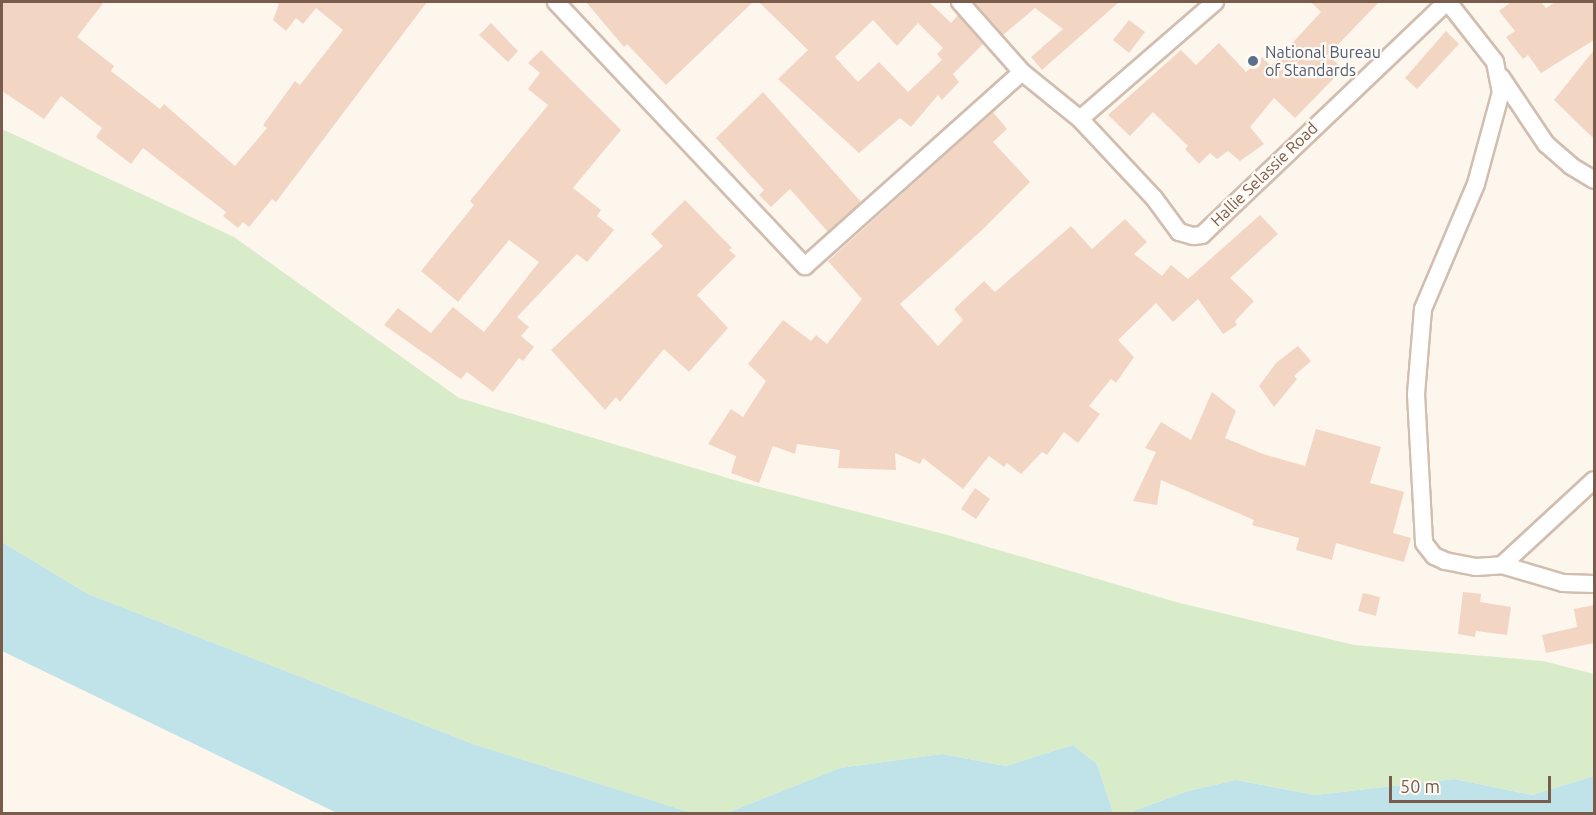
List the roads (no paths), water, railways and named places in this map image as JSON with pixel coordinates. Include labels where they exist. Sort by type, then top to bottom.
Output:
[{"type":"street","points":[[556,2],[805,266],[1022,72]]},
{"type":"street","name":"Hallie Selassie Road","points":[[960,2],[1022,72],[1080,119],[1154,198],[1179,232],[1202,235],[1447,2]]},
{"type":"street","points":[[1080,119],[1215,2]]},
{"type":"street","points":[[1447,2],[1495,62],[1501,92],[1489,147],[1423,309],[1416,406],[1424,543],[1434,556],[1445,561],[1476,567],[1502,565],[1563,583],[1594,584]]},
{"type":"street","points":[[1499,74],[1546,144],[1571,166],[1594,180]]},
{"type":"street","points":[[1502,565],[1594,480]]},
{"type":"water","points":[[2,542],[88,594],[473,744],[692,813],[337,813],[2,651]]},
{"type":"water","points":[[1073,745],[1097,764],[1113,813],[727,813],[840,768],[942,754],[1006,766]]},
{"type":"water","points":[[1594,776],[1594,813],[1128,813],[1188,791],[1236,780],[1315,795],[1454,779],[1532,795]]},
{"type":"place","name":"National Bureau of Standards","points":[[1253,61]]}]
